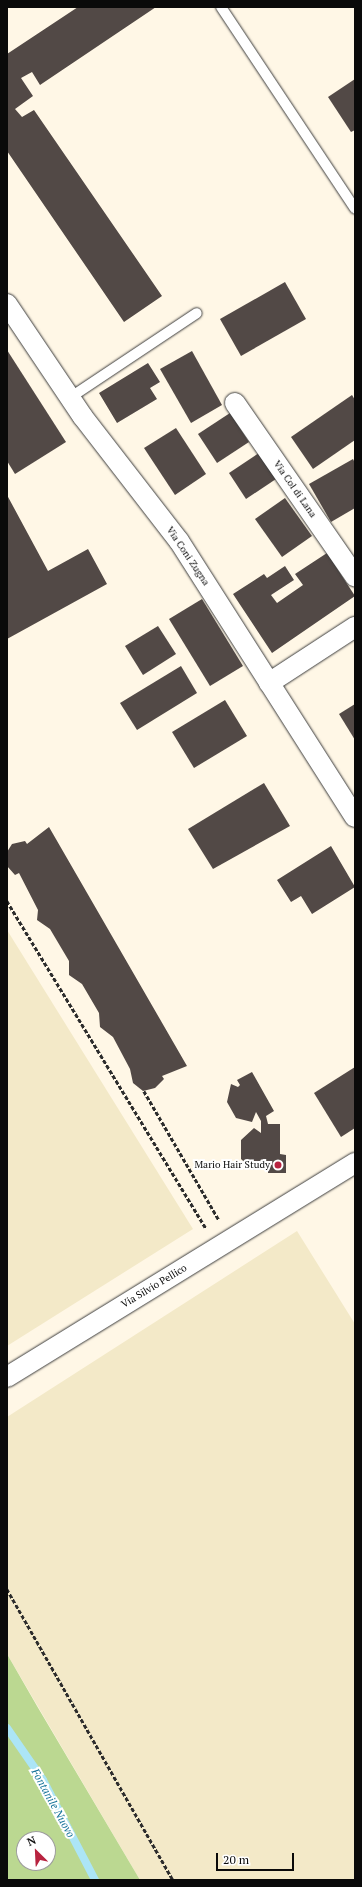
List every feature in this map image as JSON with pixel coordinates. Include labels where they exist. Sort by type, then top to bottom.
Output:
[{"type":"street","name":"Via Coni Zugna","points":[[7,304],[131,481],[179,541],[355,817]]},
{"type":"street","name":"Via Col di Lana","points":[[235,403],[355,576]]},
{"type":"street","points":[[269,683],[355,627]]},
{"type":"street","name":"Via Silvio Pellico","points":[[7,1377],[355,1163]]},
{"type":"lane","points":[[221,7],[355,209]]},
{"type":"lane","points":[[71,397],[197,313]]},
{"type":"path","points":[[7,901],[224,1243]]},
{"type":"path","points":[[144,1090],[224,1243]]},
{"type":"path","points":[[7,1589],[173,1880]]},
{"type":"shaded area","points":[[7,930],[193,1229],[7,1346]]},
{"type":"shaded area","points":[[297,1231],[355,1324],[355,1880],[140,1880],[7,1654],[7,1417]]},
{"type":"green space","points":[[7,1654],[37,1706],[140,1880],[7,1880]]},
{"type":"building","points":[[78,7],[156,7],[40,85],[32,72],[21,78],[33,96],[15,109],[22,117],[34,110],[162,296],[124,322],[7,151],[7,54]]},
{"type":"building","points":[[355,79],[355,130],[351,132],[328,97]]},
{"type":"building","points":[[285,282],[306,319],[241,356],[220,319]]},
{"type":"building","points":[[7,350],[66,442],[15,474],[7,461]]},
{"type":"building","points":[[192,351],[222,405],[191,423],[160,369]]},
{"type":"building","points":[[148,363],[160,382],[150,388],[157,399],[117,423],[99,393]]},
{"type":"building","points":[[352,395],[355,400],[355,440],[313,469],[291,437]]},
{"type":"building","points":[[230,413],[249,442],[217,463],[198,434]]},
{"type":"building","points":[[176,428],[206,474],[175,495],[144,448]]},
{"type":"building","points":[[259,453],[276,479],[246,499],[229,473]]},
{"type":"building","points":[[353,459],[355,463],[355,508],[331,522],[309,484]]},
{"type":"building","points":[[7,495],[48,571],[88,549],[107,584],[7,639]]},
{"type":"building","points":[[285,498],[312,536],[282,557],[255,519]]},
{"type":"building","points":[[327,553],[355,596],[272,653],[233,594],[264,574],[267,578],[285,566],[294,580],[271,595],[277,603],[303,585],[295,574]]},
{"type":"building","points":[[202,599],[243,666],[210,686],[169,619]]},
{"type":"building","points":[[158,626],[176,654],[143,675],[125,646]]},
{"type":"building","points":[[181,666],[197,693],[137,730],[120,703]]},
{"type":"building","points":[[225,700],[247,736],[194,768],[172,732]]},
{"type":"building","points":[[355,704],[355,740],[339,714]]},
{"type":"building","points":[[264,783],[290,826],[213,869],[188,829]]},
{"type":"building","points":[[49,827],[187,1066],[162,1076],[164,1079],[155,1088],[143,1091],[133,1083],[130,1069],[113,1037],[100,1027],[99,1013],[82,984],[69,975],[69,961],[50,929],[37,920],[38,910],[19,873],[15,875],[7,866],[7,852],[12,844],[25,841],[27,844]]},
{"type":"building","points":[[331,846],[355,887],[312,914],[301,896],[291,902],[277,880]]},
{"type":"building","points":[[355,1067],[355,1128],[341,1137],[314,1093]]},
{"type":"building","points":[[252,1072],[274,1111],[266,1116],[268,1124],[280,1124],[280,1154],[286,1155],[286,1173],[268,1173],[268,1166],[257,1166],[253,1170],[241,1159],[241,1140],[254,1128],[261,1133],[261,1121],[256,1112],[252,1122],[236,1118],[227,1102],[231,1084],[238,1087],[240,1085],[237,1080]]},
{"type":"waterway","name":"Fontanile Nuovo","points":[[7,1728],[43,1780],[95,1880]]},
{"type":"place","name":"Mario Hair Study","points":[[278,1165]]}]
